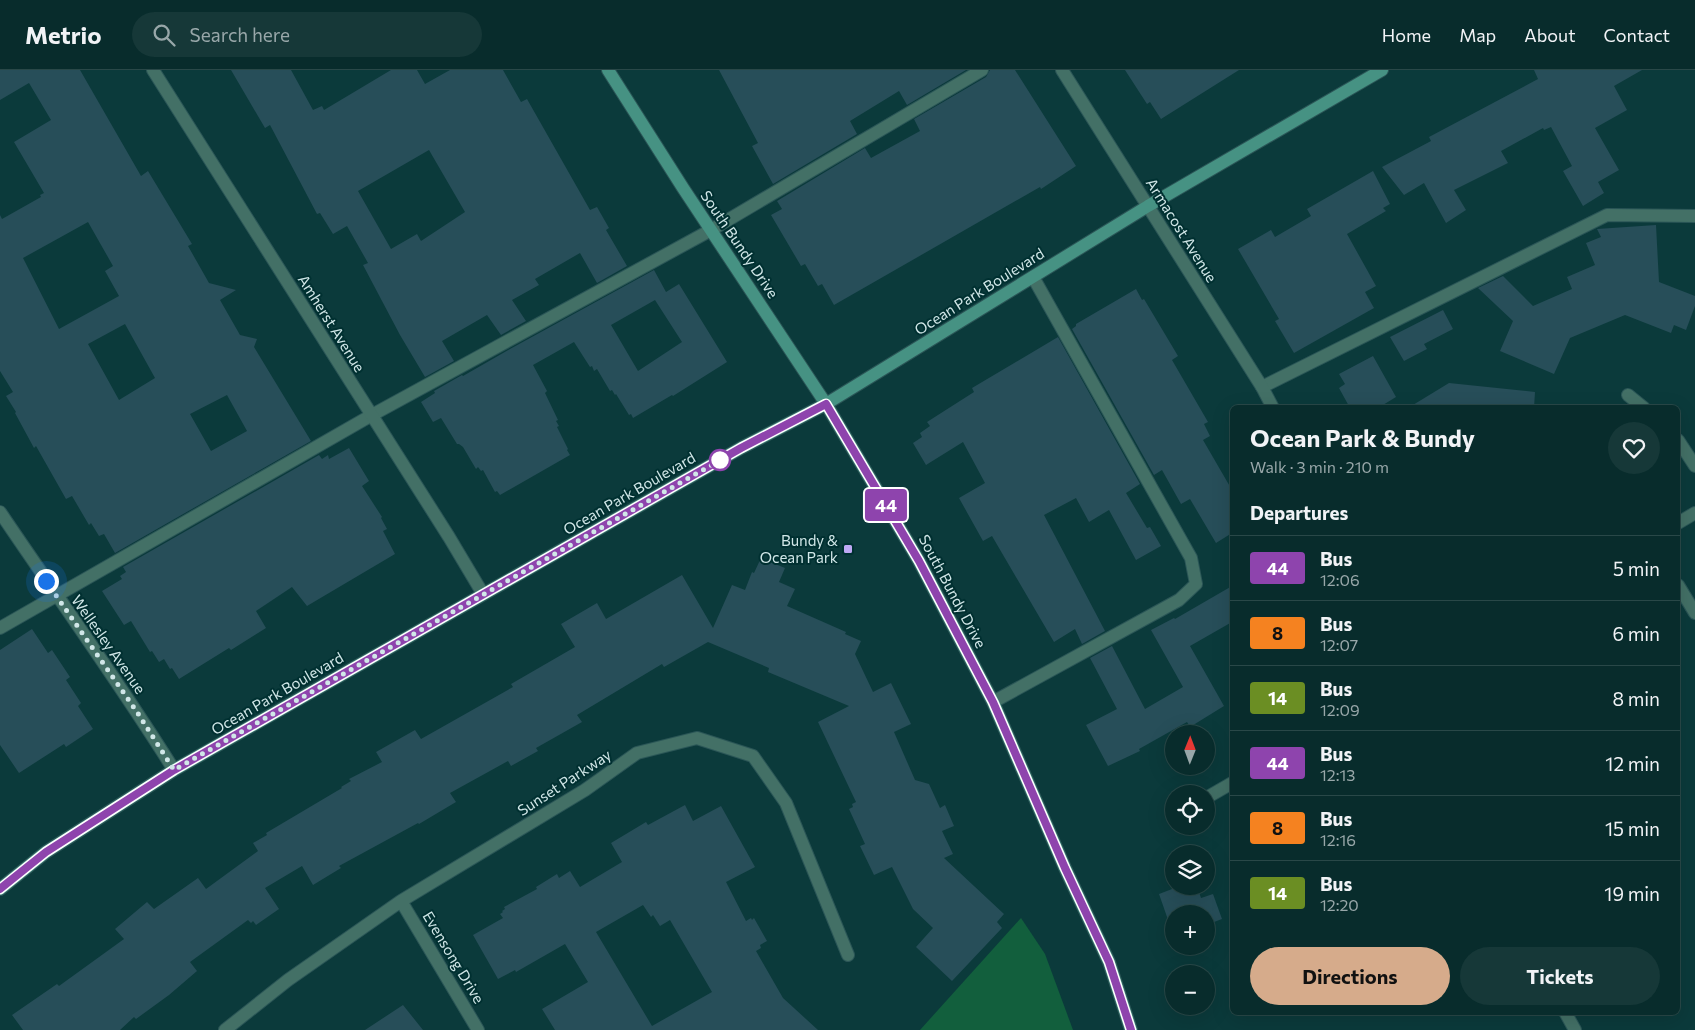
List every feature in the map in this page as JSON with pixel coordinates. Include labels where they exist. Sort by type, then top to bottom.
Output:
[{"type":"main road","name":"South Bundy Drive","points":[[608,70],[826,404],[919,561],[993,702],[1065,868],[1109,962],[1131,1030]]},
{"type":"main road","name":"Ocean Park Boulevard","points":[[0,889],[46,852],[174,770],[741,448],[826,404],[1148,206],[1382,70]]},
{"type":"street","name":"Amherst Avenue","points":[[152,70],[372,415],[483,594]]},
{"type":"street","points":[[0,628],[372,415],[711,230],[982,70]]},
{"type":"street","name":"Armacost Avenue","points":[[1062,70],[1262,387],[1271,405]]},
{"type":"street","points":[[1262,387],[1607,215],[1695,216]]},
{"type":"street","points":[[993,702],[1179,600],[1196,584],[1191,558],[1033,277]]},
{"type":"street","points":[[1628,395],[1640,405]]},
{"type":"street","points":[[1680,443],[1695,466]]},
{"type":"street","name":"Wellesley Avenue","points":[[0,512],[137,712],[174,770]]},
{"type":"street","points":[[1680,522],[1695,513]]},
{"type":"street","points":[[1680,588],[1695,613]]},
{"type":"street","name":"Sunset Parkway","points":[[225,1030],[288,980],[401,902],[586,790],[637,753],[697,738],[754,756],[786,803],[848,955]]},
{"type":"street","points":[[1215,793],[1230,784]]},
{"type":"street","name":"Evensong Drive","points":[[401,902],[478,1030]]},
{"type":"street","points":[[1567,1015],[1576,1030]]},
{"type":"green space","points":[[1021,918],[1045,954],[1073,1030],[920,1030]]},
{"type":"building","points":[[0,70],[80,70],[141,176],[148,171],[192,244],[188,246],[209,283],[236,290],[220,300],[240,335],[257,339],[254,347],[311,441],[115,553],[104,534],[99,536],[91,523],[89,525],[72,496],[66,499],[36,446],[34,448],[6,396],[13,392],[0,371],[0,215],[2,219],[41,197],[40,195],[44,193],[14,142],[51,120],[29,83],[0,100]],"holes":[[[88,222],[113,266],[105,271],[119,296],[59,329],[23,258]],[[125,324],[155,378],[119,400],[88,344]],[[227,395],[247,431],[211,451],[190,414]]]},
{"type":"building","points":[[231,70],[291,70],[313,110],[322,106],[324,110],[391,70],[417,70],[425,84],[450,70],[503,70],[521,102],[527,99],[590,210],[597,207],[609,228],[606,230],[627,266],[597,283],[580,253],[535,279],[539,285],[512,300],[526,321],[501,335],[487,315],[442,341],[454,361],[425,377],[400,335],[363,265],[368,263],[347,226],[333,234],[320,213],[317,214],[270,125],[265,128]],"holes":[[[429,150],[465,212],[421,241],[417,234],[391,249],[358,191]]]},
{"type":"building","points":[[719,70],[966,70],[907,105],[899,91],[850,121],[857,134],[773,184],[752,146],[758,143]]},
{"type":"building","points":[[990,70],[1015,70],[1076,166],[1041,189],[1040,187],[834,305],[822,284],[818,286],[805,264],[801,266],[771,215],[782,209],[777,201],[865,148],[871,158],[920,131],[914,119],[986,77]]},
{"type":"building","points":[[1125,70],[1239,70],[1161,119],[1150,102],[1147,104]]},
{"type":"building","points":[[1534,70],[1642,70],[1614,86],[1627,110],[1595,128],[1619,170],[1598,182],[1604,193],[1583,206],[1563,171],[1572,166],[1551,127],[1544,130],[1543,128],[1501,151],[1508,163],[1454,190],[1466,210],[1446,223],[1424,183],[1404,195],[1382,167],[1431,141],[1429,137],[1538,79]]},
{"type":"building","points":[[1373,171],[1390,204],[1383,208],[1386,211],[1347,234],[1376,286],[1365,292],[1374,308],[1294,353],[1275,321],[1279,319],[1238,249],[1271,230],[1275,237],[1311,216],[1307,209]]},
{"type":"building","points":[[1656,225],[1659,282],[1695,296],[1695,306],[1686,330],[1674,325],[1671,333],[1625,315],[1570,338],[1554,374],[1500,351],[1513,321],[1478,288],[1503,276],[1533,306],[1572,289],[1567,277],[1595,265],[1586,243],[1601,237],[1597,229]]},
{"type":"building","points":[[654,270],[666,292],[679,284],[727,362],[673,396],[633,418],[631,414],[629,415],[616,394],[612,390],[610,391],[597,369],[594,371],[592,366],[590,367],[574,342],[533,365],[547,391],[545,393],[558,420],[556,421],[559,426],[557,427],[570,455],[500,495],[497,491],[495,492],[483,470],[481,471],[478,467],[476,469],[463,447],[457,444],[441,418],[433,422],[421,402],[435,393],[434,391]],"holes":[[[655,300],[682,342],[638,371],[611,325]]]},
{"type":"building","points":[[1136,289],[1142,300],[1144,299],[1178,356],[1172,360],[1208,422],[1204,424],[1210,436],[1203,440],[1230,487],[1230,534],[1216,543],[1190,499],[1181,504],[1162,470],[1154,475],[1072,329],[1076,324]]},
{"type":"building","points":[[1443,310],[1453,329],[1424,344],[1427,349],[1404,361],[1390,337]]},
{"type":"building","points":[[1058,337],[1140,484],[1126,493],[1147,528],[1150,527],[1161,546],[1136,560],[1109,510],[1089,522],[1076,498],[1044,515],[1105,631],[1082,644],[1075,629],[1054,642],[992,536],[983,541],[959,498],[985,483],[963,442],[926,465],[913,443],[922,437],[920,433],[930,426],[927,422],[974,392],[972,388]]},
{"type":"building","points":[[1373,356],[1396,397],[1383,405],[1348,405],[1339,388],[1345,384],[1339,374]]},
{"type":"building","points":[[1449,383],[1535,392],[1534,405],[1413,405]]},
{"type":"building","points":[[349,448],[369,481],[362,486],[382,517],[387,529],[383,531],[395,554],[307,606],[292,587],[256,611],[266,628],[179,679],[164,659],[159,662],[152,651],[150,652],[131,621],[124,625],[102,591],[122,579],[120,576],[126,572],[123,567],[319,455],[322,459],[328,455],[329,459]]},
{"type":"building","points":[[761,558],[785,568],[779,582],[795,589],[787,606],[846,632],[845,634],[861,641],[855,654],[873,692],[891,683],[911,724],[894,732],[915,780],[929,784],[940,808],[945,805],[954,826],[942,831],[953,854],[944,858],[1004,914],[997,922],[1002,928],[952,981],[916,947],[933,928],[913,909],[892,867],[874,875],[860,846],[865,844],[849,809],[856,802],[818,722],[849,706],[768,672],[769,668],[708,642],[664,667],[662,664],[577,715],[582,722],[536,748],[538,751],[511,766],[508,761],[450,793],[456,802],[419,824],[339,866],[341,868],[313,885],[302,866],[265,888],[279,909],[256,925],[253,921],[251,923],[248,920],[190,962],[197,971],[169,995],[136,1019],[134,1017],[120,1030],[23,1030],[12,1015],[57,984],[59,986],[124,939],[115,929],[147,902],[154,909],[198,878],[206,889],[258,851],[253,843],[267,835],[266,833],[342,788],[351,781],[349,779],[382,762],[376,752],[415,730],[421,739],[513,687],[511,684],[575,647],[561,624],[597,603],[606,619],[682,575],[713,628],[732,585],[745,590],[752,572],[754,573]]},
{"type":"building","points":[[1230,587],[1230,623],[1190,646],[1224,706],[1193,725],[1189,725],[1187,722],[1182,725],[1165,725],[1165,734],[1139,749],[1140,751],[1108,766],[1086,725],[1117,709],[1090,658],[1112,646],[1145,709],[1183,687],[1151,630]]},
{"type":"building","points":[[32,629],[48,653],[52,650],[70,677],[66,680],[81,703],[78,706],[93,729],[66,747],[64,744],[19,773],[0,745],[0,650]]},
{"type":"building","points":[[685,805],[693,821],[721,806],[755,867],[726,882],[746,921],[754,918],[767,941],[760,945],[761,948],[756,951],[783,998],[818,1030],[555,1030],[542,1009],[588,982],[565,944],[516,972],[515,970],[498,979],[473,935],[503,918],[500,914],[505,909],[504,907],[537,889],[536,887],[557,874],[559,878],[570,871],[580,887],[622,862],[611,843],[646,822],[648,825]],"holes":[[[643,905],[651,917],[653,915],[660,926],[670,920],[712,992],[652,1026],[596,932]]]},
{"type":"building","points":[[1165,892],[1165,895],[1200,895],[1201,898],[1213,895],[1222,919],[1215,922],[1215,905],[1165,905],[1165,911],[1159,894]]},
{"type":"building","points":[[403,1005],[423,1030],[365,1030]]},
{"type":"bus line","name":"44","points":[[0,889],[46,852],[174,770],[741,448],[826,404],[919,561],[993,702],[1065,868],[1109,962],[1131,1030]]},
{"type":"place","name":"Bundy & Ocean Park","points":[[848,549]]},
{"type":"route","points":[[46,581],[137,712],[174,770],[724,458],[720,460]]}]
